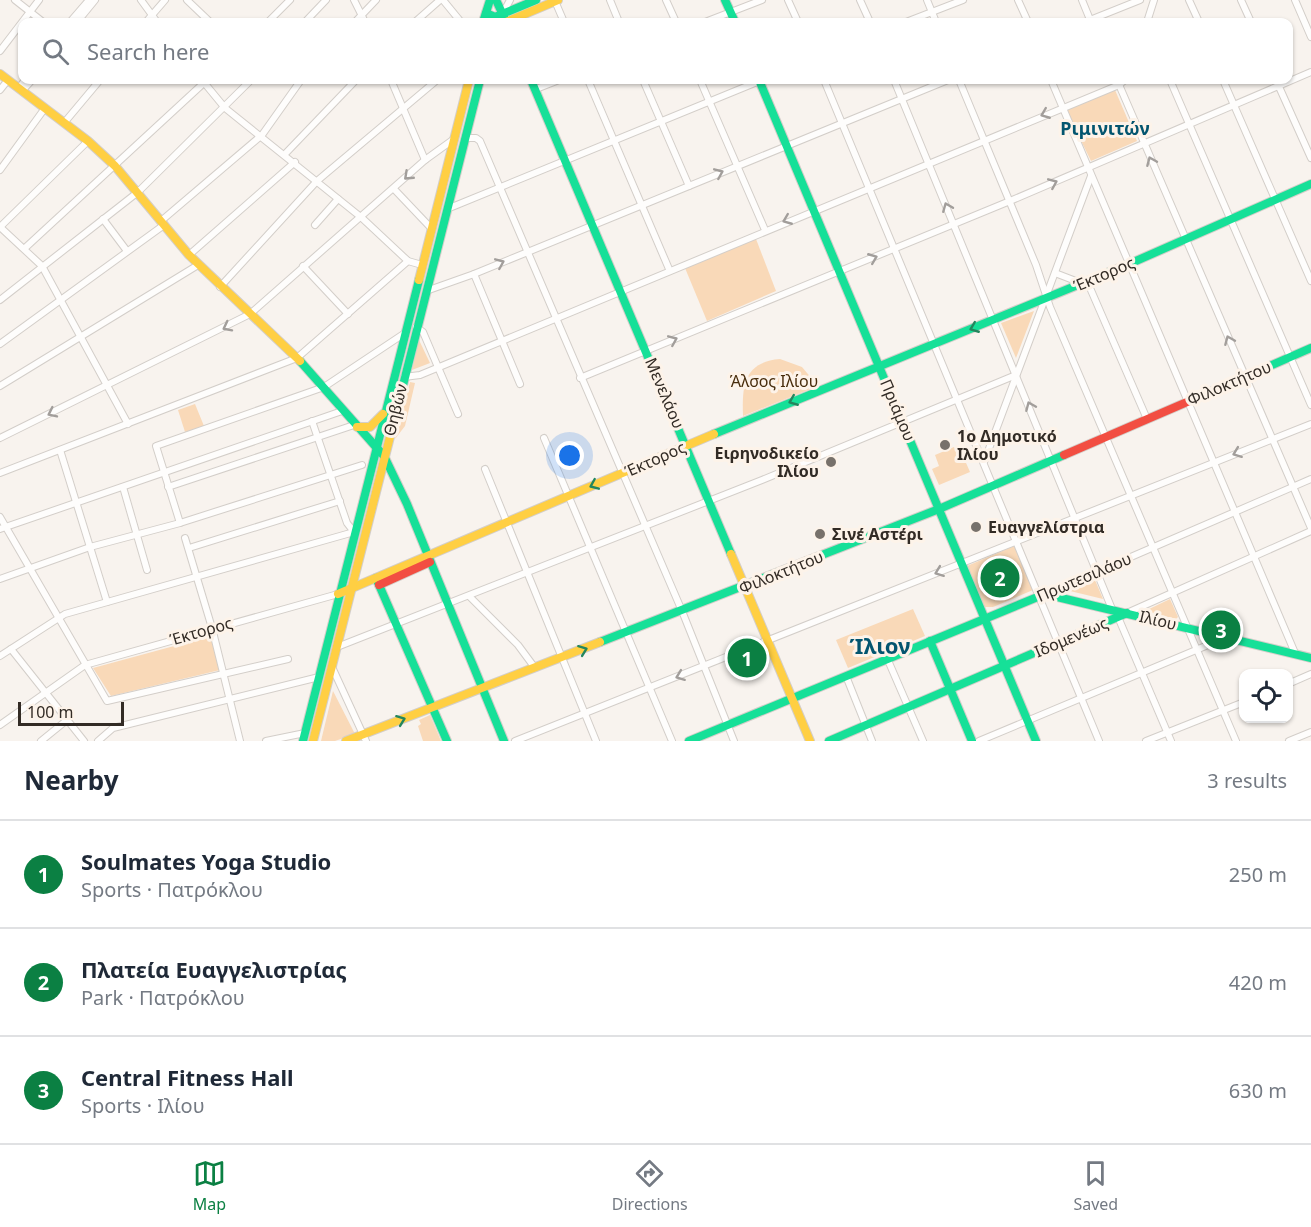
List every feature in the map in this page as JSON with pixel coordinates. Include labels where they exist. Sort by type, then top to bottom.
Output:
[{"type":"street","points":[[15,0],[37,18]]},
{"type":"street","points":[[25,18],[39,0]]},
{"type":"street","points":[[73,18],[89,0]]},
{"type":"street","points":[[80,18],[95,0]]},
{"type":"street","points":[[141,0],[151,16],[165,0]]},
{"type":"street","points":[[186,0],[206,18]]},
{"type":"street","points":[[272,18],[290,0]]},
{"type":"street","points":[[309,18],[326,0]]},
{"type":"street","points":[[354,0],[363,18]]},
{"type":"street","points":[[359,18],[376,0]]},
{"type":"street","points":[[420,18],[442,0],[458,18]]},
{"type":"street","points":[[490,0],[485,18],[557,1],[563,18]]},
{"type":"street","points":[[501,14],[510,0]]},
{"type":"street","points":[[501,14],[536,0]]},
{"type":"street","points":[[610,0],[617,18]]},
{"type":"street","points":[[666,0],[674,18]]},
{"type":"street","points":[[725,0],[733,18]]},
{"type":"street","points":[[715,18],[762,0]]},
{"type":"street","points":[[788,0],[796,18]]},
{"type":"street","points":[[860,0],[868,18]]},
{"type":"street","points":[[927,0],[934,18]]},
{"type":"street","points":[[916,18],[963,0]]},
{"type":"street","points":[[1018,0],[1026,18]]},
{"type":"street","points":[[1082,0],[1088,18]]},
{"type":"street","points":[[1098,18],[1140,0]]},
{"type":"street","points":[[1149,18],[1154,0]]},
{"type":"street","points":[[1189,0],[1197,18]]},
{"type":"street","points":[[1241,0],[1249,18]]},
{"type":"street","points":[[1295,0],[1311,37]]},
{"type":"street","points":[[0,51],[18,27]]},
{"type":"street","points":[[1293,78],[1311,72]]},
{"type":"street","points":[[0,90],[4,77],[88,141],[115,166],[198,265],[297,358],[354,425],[384,456],[399,485],[504,741]]},
{"type":"street","points":[[21,90],[24,84]]},
{"type":"street","points":[[21,90],[28,84]]},
{"type":"street","points":[[64,123],[97,84]]},
{"type":"street","points":[[25,248],[201,84]]},
{"type":"street","points":[[208,84],[225,108],[262,135],[362,218],[408,261],[422,264]]},
{"type":"street","points":[[0,300],[138,192],[247,84]]},
{"type":"street","points":[[0,344],[163,223],[262,135],[298,84]]},
{"type":"street","points":[[285,154],[352,84]]},
{"type":"street","points":[[393,84],[425,160]]},
{"type":"street","points":[[220,287],[317,181],[432,84]]},
{"type":"street","name":"Θηβών","points":[[304,737],[338,594],[468,84]]},
{"type":"street","name":"Θηβών","points":[[313,741],[479,84]]},
{"type":"street","name":"Μενελάου","points":[[533,84],[770,641],[810,741]]},
{"type":"street","points":[[536,89],[549,84]]},
{"type":"street","points":[[590,84],[669,269]]},
{"type":"street","points":[[645,84],[689,186]]},
{"type":"street","points":[[702,84],[765,230]]},
{"type":"street","points":[[447,209],[750,84]]},
{"type":"street","name":"Πριάμου","points":[[762,84],[1036,741]]},
{"type":"street","points":[[826,84],[1099,741]]},
{"type":"street","points":[[896,84],[1053,460],[1112,609]]},
{"type":"street","points":[[426,291],[474,274],[938,84]]},
{"type":"street","points":[[961,84],[1010,201],[1047,298],[1236,741]]},
{"type":"street","points":[[1053,84],[1295,653]]},
{"type":"street","points":[[404,377],[420,375],[1114,84]]},
{"type":"street","points":[[1119,84],[1311,529]]},
{"type":"street","points":[[1172,84],[1311,405]]},
{"type":"street","points":[[1225,84],[1311,281]]},
{"type":"street","points":[[580,378],[954,225],[1234,105],[1275,84]]},
{"type":"street","points":[[1277,84],[1311,158]]},
{"type":"street","points":[[0,170],[45,108]]},
{"type":"street","points":[[465,138],[476,138],[480,141],[682,611],[734,741]]},
{"type":"street","points":[[0,438],[250,314],[303,266],[362,218],[425,160],[454,139]]},
{"type":"street","points":[[88,141],[0,227],[42,266],[128,424]]},
{"type":"street","points":[[189,255],[295,162]]},
{"type":"street","points":[[984,463],[1091,176]]},
{"type":"street","name":"Έκτορος","points":[[0,725],[85,665],[378,582],[506,522],[687,445],[1129,264],[1311,184]]},
{"type":"street","points":[[394,189],[431,228]]},
{"type":"street","points":[[315,225],[338,199]]},
{"type":"street","points":[[103,219],[127,251]]},
{"type":"street","points":[[0,473],[297,358],[408,261]]},
{"type":"street","points":[[0,386],[198,265]]},
{"type":"street","points":[[303,266],[348,314]]},
{"type":"street","points":[[1055,273],[1084,282],[1147,419]]},
{"type":"street","points":[[474,274],[520,384]]},
{"type":"street","points":[[416,327],[423,332],[458,414]]},
{"type":"street","points":[[180,523],[156,446],[324,387],[405,333]]},
{"type":"street","name":"Φιλοκτήτου","points":[[346,741],[365,738],[433,708],[939,509],[1311,348]]},
{"type":"street","points":[[337,647],[711,501],[958,401],[1016,375]]},
{"type":"street","points":[[3,528],[342,411]]},
{"type":"street","points":[[168,487],[354,425],[360,428],[370,427],[385,411]]},
{"type":"street","points":[[0,656],[59,617],[354,532],[348,523],[312,421]]},
{"type":"street","points":[[515,741],[1311,424]]},
{"type":"street","points":[[544,438],[672,741]]},
{"type":"street","points":[[60,450],[107,602]]},
{"type":"street","points":[[0,579],[90,547],[180,523],[362,465]]},
{"type":"street","points":[[485,469],[596,741]]},
{"type":"street","points":[[377,486],[385,478],[390,478],[399,485]]},
{"type":"street","name":"Πρωτεσιλάου","points":[[689,741],[1098,572],[1311,479]]},
{"type":"street","points":[[123,487],[147,570]]},
{"type":"street","points":[[189,548],[340,501]]},
{"type":"street","points":[[0,517],[3,528],[30,568],[107,701],[288,658]]},
{"type":"street","name":"Ιδομενέως","points":[[829,741],[1173,593],[1311,529]]},
{"type":"street","points":[[185,538],[198,576],[240,741]]},
{"type":"street","points":[[378,582],[447,741]]},
{"type":"street","name":"Ιλίου","points":[[1040,596],[1053,596],[1112,609],[1311,658]]},
{"type":"street","points":[[470,597],[518,645],[536,668]]},
{"type":"street","points":[[1118,617],[1171,741]]},
{"type":"street","points":[[979,741],[1198,652],[1228,637]]},
{"type":"street","points":[[930,640],[972,741]]},
{"type":"street","points":[[11,649],[84,741]]},
{"type":"street","points":[[887,658],[923,741]]},
{"type":"street","points":[[332,667],[365,738]]},
{"type":"street","points":[[1293,682],[1311,675]]},
{"type":"street","points":[[846,676],[872,741]]},
{"type":"street","points":[[98,741],[112,728],[319,677]]},
{"type":"street","points":[[1146,741],[1239,704]]},
{"type":"street","points":[[41,741],[67,720]]},
{"type":"street","points":[[1289,741],[1307,736]]},
{"type":"street","points":[[266,741],[304,737]]},
{"type":"green space","points":[[1115,90],[1137,141],[1091,161],[1067,112],[1069,108]]},
{"type":"green space","points":[[756,239],[776,291],[707,321],[685,268]]},
{"type":"green space","points":[[1034,311],[1016,358],[1001,323]]},
{"type":"green space","points":[[419,340],[430,363],[412,370]]},
{"type":"green space","name":"Άλσος Ιλίου","points":[[780,359],[802,367],[818,386],[743,416],[743,395],[747,378],[758,365]]},
{"type":"green space","points":[[410,382],[415,383],[405,426],[395,439]]},
{"type":"green space","points":[[195,404],[204,426],[185,432],[178,410]]},
{"type":"green space","points":[[954,447],[959,458],[963,456],[970,472],[939,485],[932,469],[939,466],[935,455]]},
{"type":"green space","points":[[1014,546],[1033,590],[993,607],[984,607],[967,566]]},
{"type":"green space","points":[[1094,581],[1103,599],[1070,591]]},
{"type":"green space","points":[[1170,599],[1178,617],[1176,619],[1145,611]]},
{"type":"green space","points":[[913,609],[925,636],[848,668],[836,640]]},
{"type":"green space","points":[[211,636],[220,670],[111,696],[93,668]]},
{"type":"green space","points":[[333,691],[355,734],[335,741],[321,741]]},
{"type":"green space","points":[[430,715],[441,741],[423,741],[418,726],[421,724],[419,720]]},
{"type":"traffic: fast","points":[[484,18],[490,0]]},
{"type":"traffic: fast","points":[[496,0],[504,17]]},
{"type":"traffic: fast","points":[[486,13],[495,17],[536,0]]},
{"type":"traffic: fast","points":[[725,0],[733,18]]},
{"type":"traffic: fast","points":[[393,425],[479,84]]},
{"type":"traffic: fast","points":[[533,84],[731,554]]},
{"type":"traffic: fast","points":[[761,84],[1036,741]]},
{"type":"traffic: fast","points":[[714,434],[1129,264],[1311,184]]},
{"type":"traffic: fast","points":[[303,741],[419,280]]},
{"type":"traffic: fast","points":[[1208,393],[1311,348]]},
{"type":"traffic: fast","points":[[300,361],[384,456],[407,504],[504,741]]},
{"type":"traffic: fast","points":[[600,642],[939,509],[1064,455]]},
{"type":"traffic: fast","points":[[376,578],[447,741]]},
{"type":"traffic: fast","points":[[689,741],[1040,596],[1053,596],[1311,658]]},
{"type":"traffic: fast","points":[[829,741],[1127,613]]},
{"type":"traffic: fast","points":[[930,641],[972,741]]},
{"type":"traffic: slow","points":[[515,18],[558,0]]},
{"type":"traffic: slow","points":[[0,74],[88,141],[115,166],[189,255],[300,361]]},
{"type":"traffic: slow","points":[[419,280],[468,84]]},
{"type":"traffic: slow","points":[[357,427],[370,427],[383,414]]},
{"type":"traffic: slow","points":[[313,741],[393,425]]},
{"type":"traffic: slow","points":[[338,594],[714,434]]},
{"type":"traffic: slow","points":[[731,554],[810,741]]},
{"type":"traffic: slow","points":[[346,741],[600,642]]},
{"type":"traffic: jam","points":[[1064,455],[1208,393]]},
{"type":"traffic: jam","points":[[379,585],[430,562]]},
{"type":"place","name":"1ο Δημοτικό Ιλίου","points":[[945,445]]},
{"type":"place","name":"Ειρηνοδικείο Ιλίου","points":[[831,462]]},
{"type":"place","name":"Ευαγγελίστρια","points":[[976,527]]},
{"type":"place","name":"Σινέ Αστέρι","points":[[820,534]]},
{"type":"place","name":"Πλατεία Ευαγγελιστρίας","points":[[1000,578]]},
{"type":"place","name":"Central Fitness Hall","points":[[1221,630]]},
{"type":"place","name":"Soulmates Yoga Studio","points":[[747,658]]},
{"type":"district","name":"Ριμινιτών","points":[[1105,129]]},
{"type":"district","name":"Ίλιον","points":[[880,646]]}]
